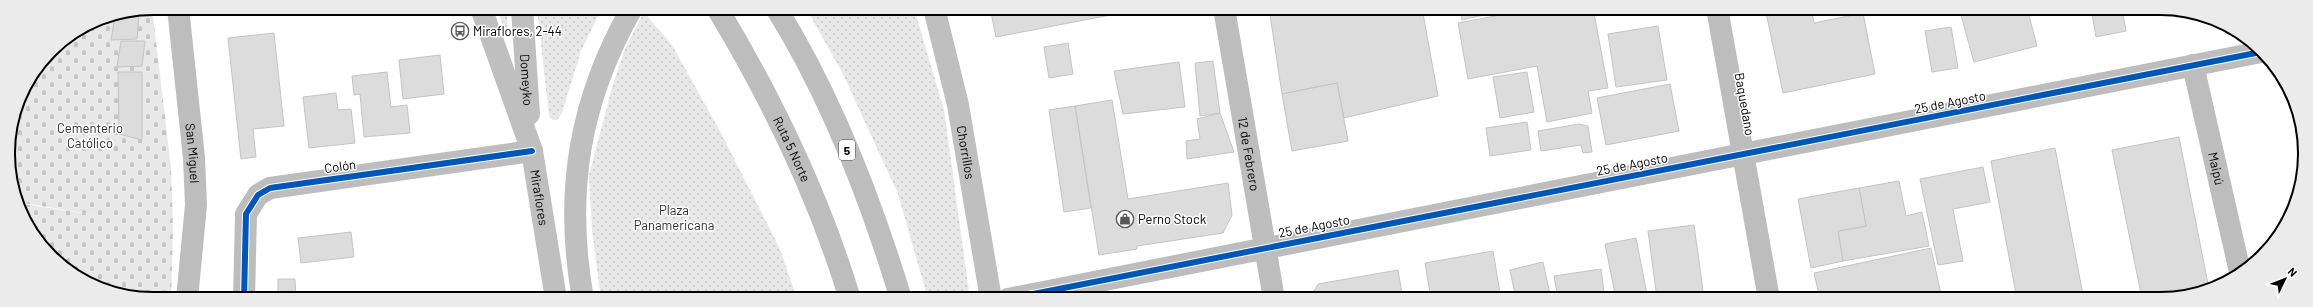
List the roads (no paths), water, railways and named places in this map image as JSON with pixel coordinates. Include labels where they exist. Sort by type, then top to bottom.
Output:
[{"type":"main road","name":"San Miguel","points":[[179,15],[194,158],[196,205],[188,292]]},
{"type":"main road","name":"Miraflores","points":[[483,15],[532,151],[555,292]]},
{"type":"main road","name":"Domeyko","points":[[522,15],[532,151]]},
{"type":"main road","points":[[582,292],[574,231],[574,205],[578,158],[595,89],[611,48],[628,15]]},
{"type":"main road","name":"5","points":[[780,15],[804,59],[843,140],[877,225],[899,292]]},
{"type":"main road","name":"Chorrillos","points":[[936,15],[958,105],[990,292]]},
{"type":"main road","name":"12 de Febrero","points":[[1225,15],[1273,292]]},
{"type":"main road","name":"Baquedano","points":[[1718,15],[1768,292]]},
{"type":"main road","name":"Ruta 5 Norte","points":[[722,16],[754,73],[793,149],[826,228],[848,292]]},
{"type":"main road","name":"25 de Agosto","points":[[1043,292],[2254,53]]},
{"type":"main road","name":"Maipú","points":[[2193,65],[2239,267]]},
{"type":"main road","name":"Colón","points":[[244,292],[246,214],[258,195],[270,188],[532,151]]},
{"type":"place","name":"Miraflores, 2-44","points":[[460,31]]},
{"type":"place","name":"Perno Stock","points":[[1125,219]]},
{"type":"park label","name":"Cementerio Católico","points":[[90,136]]},
{"type":"park label","name":"Plaza Panamericana","points":[[674,218]]}]
